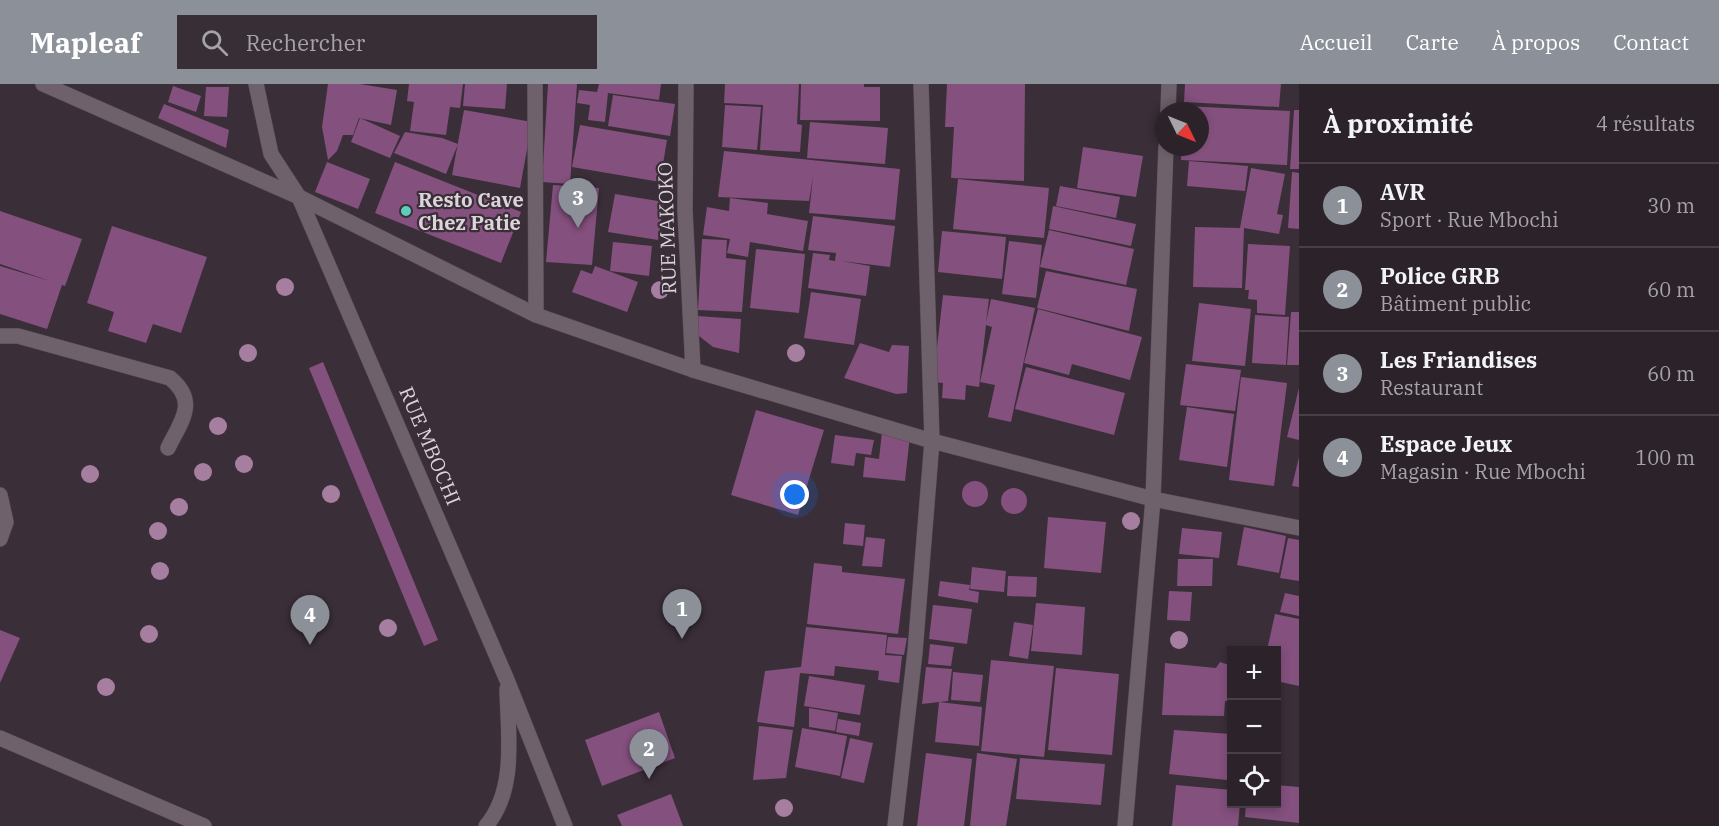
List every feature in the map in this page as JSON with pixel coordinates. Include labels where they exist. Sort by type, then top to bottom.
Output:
[{"type":"street","points":[[44,84],[299,197],[536,315],[693,370],[932,441],[1153,499],[1299,528]]},
{"type":"street","name":"RUE MBOCHI","points":[[256,84],[271,154],[299,197],[507,680],[565,826]]},
{"type":"street","points":[[535,84],[536,315]]},
{"type":"street","name":"RUE MAKOKO","points":[[686,84],[685,211],[693,370]]},
{"type":"street","points":[[895,826],[915,652],[932,441],[921,84]]},
{"type":"street","points":[[1168,102],[1169,84]]},
{"type":"street","points":[[1125,826],[1153,499],[1167,156]]},
{"type":"street","points":[[0,336],[18,336],[170,378],[183,388],[187,406],[168,448]]},
{"type":"street","points":[[0,495],[6,522],[0,539]]},
{"type":"street","points":[[486,826],[504,793],[508,761],[507,680]]},
{"type":"street","points":[[0,738],[204,826]]},
{"type":"building","points":[[328,84],[360,84],[397,90],[391,125],[359,118],[353,135],[343,135],[337,151],[328,160],[322,127]]},
{"type":"building","points":[[409,84],[463,84],[460,108],[450,107],[446,135],[410,131],[414,102],[407,101]]},
{"type":"building","points":[[465,84],[507,84],[505,109],[463,106]]},
{"type":"building","points":[[548,84],[577,84],[570,184],[542,182]]},
{"type":"building","points":[[599,84],[661,84],[659,100],[608,93],[605,122],[588,120],[590,105],[577,103],[579,90],[597,92]]},
{"type":"building","points":[[725,84],[799,84],[797,124],[802,125],[800,152],[760,150],[763,105],[724,103]]},
{"type":"building","points":[[801,84],[864,84],[864,87],[880,87],[880,121],[800,120]]},
{"type":"building","points":[[947,84],[1025,84],[1024,181],[951,178],[954,127],[945,127]]},
{"type":"building","points":[[1185,84],[1281,84],[1279,107],[1184,102]]},
{"type":"building","points":[[173,86],[201,96],[196,112],[168,102]]},
{"type":"building","points":[[206,87],[229,87],[227,117],[204,116]]},
{"type":"building","points":[[613,95],[675,104],[670,136],[608,126]]},
{"type":"building","points":[[164,104],[229,130],[226,148],[158,118]]},
{"type":"building","points":[[725,105],[761,107],[757,150],[722,147]]},
{"type":"building","points":[[1209,107],[1290,111],[1287,165],[1181,160],[1181,156],[1209,156]]},
{"type":"building","points":[[464,110],[532,122],[520,188],[452,175]]},
{"type":"building","points":[[1294,110],[1299,110],[1299,169],[1290,169]]},
{"type":"building","points":[[360,118],[400,136],[390,158],[351,142]]},
{"type":"building","points":[[810,122],[888,128],[885,164],[807,158]]},
{"type":"building","points":[[580,125],[667,140],[660,182],[572,167]]},
{"type":"building","points":[[405,132],[442,138],[458,144],[446,174],[394,153]]},
{"type":"building","points":[[1083,147],[1143,156],[1136,197],[1077,188]]},
{"type":"building","points":[[724,151],[900,169],[895,220],[809,213],[813,177],[809,201],[718,197]]},
{"type":"building","points":[[1189,161],[1248,166],[1245,191],[1187,186]]},
{"type":"building","points":[[327,162],[370,179],[358,209],[315,192]]},
{"type":"building","points":[[395,162],[521,212],[501,263],[375,213]]},
{"type":"building","points":[[1251,168],[1285,174],[1277,214],[1283,215],[1279,234],[1244,228],[1242,288],[1193,287],[1195,227],[1240,228]]},
{"type":"building","points":[[1292,172],[1299,173],[1299,229],[1288,228]]},
{"type":"building","points":[[958,179],[1049,188],[1044,238],[953,229]]},
{"type":"building","points":[[553,185],[599,188],[592,265],[546,262]]},
{"type":"building","points":[[1060,186],[1120,197],[1116,218],[1056,206]]},
{"type":"building","points":[[615,194],[664,202],[658,240],[608,232]]},
{"type":"building","points":[[730,198],[768,203],[767,214],[808,221],[803,251],[750,242],[748,257],[727,253],[730,239],[703,235],[707,207],[729,211]]},
{"type":"building","points":[[1053,206],[1136,224],[1131,246],[1049,229]]},
{"type":"building","points":[[0,211],[82,239],[65,286],[62,285],[47,329],[0,314],[0,266],[50,281],[0,264]]},
{"type":"building","points":[[813,216],[895,226],[890,267],[841,261],[870,266],[866,296],[808,288],[813,253],[830,255],[829,260],[835,261],[836,253],[808,250]]},
{"type":"building","points":[[112,226],[207,257],[181,333],[153,324],[146,343],[108,331],[114,312],[87,303]]},
{"type":"building","points":[[1049,230],[1134,249],[1126,285],[1040,267]]},
{"type":"building","points":[[942,231],[1006,237],[1002,279],[938,272]]},
{"type":"building","points":[[702,239],[727,240],[726,258],[746,260],[742,312],[698,310]]},
{"type":"building","points":[[1009,241],[1042,245],[1036,298],[1002,294]]},
{"type":"building","points":[[613,242],[652,246],[649,276],[610,271]]},
{"type":"building","points":[[1248,244],[1290,246],[1285,315],[1257,313],[1257,300],[1248,299],[1249,290],[1245,290]]},
{"type":"building","points":[[756,249],[805,254],[799,313],[750,308]]},
{"type":"building","points":[[595,266],[638,282],[627,312],[572,292],[581,270],[592,274]]},
{"type":"building","points":[[1046,271],[1137,289],[1129,331],[1037,308]]},
{"type":"building","points":[[811,292],[861,299],[854,345],[804,338]]},
{"type":"building","points":[[943,295],[989,299],[986,322],[991,299],[1035,308],[1011,422],[988,417],[995,385],[980,382],[992,327],[986,325],[979,387],[966,385],[965,400],[942,398],[943,383],[933,382]]},
{"type":"building","points":[[1199,303],[1251,309],[1245,366],[1192,361]]},
{"type":"building","points":[[1038,309],[1142,337],[1130,380],[1072,364],[1069,375],[1024,363]]},
{"type":"building","points":[[1291,312],[1299,312],[1299,365],[1287,365]]},
{"type":"building","points":[[1255,315],[1289,317],[1286,365],[1252,363]]},
{"type":"building","points":[[697,316],[741,319],[739,353],[713,347],[699,336]]},
{"type":"building","points":[[860,343],[889,352],[892,345],[909,346],[907,393],[896,394],[844,378]]},
{"type":"building","points":[[323,362],[438,640],[424,646],[309,368]]},
{"type":"building","points":[[1186,364],[1241,370],[1235,411],[1180,405]]},
{"type":"building","points":[[1026,367],[1125,393],[1114,435],[1015,409]]},
{"type":"building","points":[[1241,377],[1287,383],[1274,486],[1229,480]]},
{"type":"building","points":[[1299,388],[1299,440],[1287,437]]},
{"type":"building","points":[[1187,407],[1234,414],[1227,467],[1179,460]]},
{"type":"building","points":[[756,410],[824,430],[798,515],[731,495]]},
{"type":"building","points":[[882,432],[910,435],[905,481],[863,477],[865,457],[879,459]]},
{"type":"building","points":[[835,435],[874,440],[871,455],[856,453],[854,466],[831,463]]},
{"type":"building","points":[[1299,457],[1299,487],[1292,486]]},
{"type":"building","points":[[975,481],[984,485],[988,494],[984,503],[975,507],[966,503],[962,494],[966,485]]},
{"type":"building","points":[[1014,488],[1023,492],[1027,501],[1023,510],[1014,514],[1005,510],[1001,501],[1005,492]]},
{"type":"building","points":[[1048,517],[1106,522],[1101,573],[1044,568]]},
{"type":"building","points":[[845,523],[865,525],[863,546],[843,544]]},
{"type":"building","points":[[1244,527],[1286,536],[1279,573],[1237,565]]},
{"type":"building","points":[[1182,528],[1222,532],[1219,558],[1179,554]]},
{"type":"building","points":[[866,537],[885,539],[882,567],[862,566]]},
{"type":"building","points":[[1288,538],[1299,540],[1299,581],[1280,578]]},
{"type":"building","points":[[1178,559],[1213,559],[1212,586],[1177,586]]},
{"type":"building","points":[[814,563],[842,566],[842,572],[905,579],[898,634],[807,624]]},
{"type":"building","points":[[972,567],[1006,571],[1004,592],[970,589]]},
{"type":"building","points":[[1008,576],[1037,577],[1036,597],[1007,596]]},
{"type":"building","points":[[940,581],[970,585],[969,590],[979,592],[978,603],[938,596]]},
{"type":"building","points":[[1169,591],[1192,592],[1190,621],[1167,620]]},
{"type":"building","points":[[1285,593],[1299,596],[1299,616],[1280,612]]},
{"type":"building","points":[[1036,603],[1085,607],[1082,655],[1031,651]]},
{"type":"building","points":[[933,605],[972,609],[967,644],[929,639]]},
{"type":"building","points":[[1275,614],[1299,619],[1299,686],[1281,682],[1281,646],[1268,646]]},
{"type":"building","points":[[1014,622],[1033,625],[1028,659],[1009,656]]},
{"type":"building","points":[[806,627],[887,635],[885,655],[902,656],[899,683],[878,680],[879,671],[835,666],[834,676],[800,673],[794,727],[757,722],[765,671],[801,667]]},
{"type":"building","points":[[0,630],[20,638],[0,683]]},
{"type":"building","points":[[888,637],[907,638],[904,655],[886,653]]},
{"type":"building","points":[[930,644],[954,647],[951,666],[928,664]]},
{"type":"building","points":[[991,660],[1054,666],[1044,757],[981,751]]},
{"type":"building","points":[[1220,662],[1227,664],[1227,701],[1225,701],[1224,716],[1162,715],[1165,663],[1216,668]]},
{"type":"building","points":[[926,667],[952,669],[948,701],[922,704]]},
{"type":"building","points":[[1056,668],[1119,674],[1112,755],[1048,750]]},
{"type":"building","points":[[953,672],[983,675],[980,702],[951,700]]},
{"type":"building","points":[[809,676],[865,685],[860,715],[804,706]]},
{"type":"building","points":[[939,702],[982,707],[979,746],[935,742]]},
{"type":"building","points":[[809,708],[838,713],[835,731],[809,727]]},
{"type":"building","points":[[659,712],[675,758],[602,786],[585,740]]},
{"type":"building","points":[[838,719],[861,723],[859,736],[836,732]]},
{"type":"building","points":[[759,726],[793,730],[786,778],[753,780]]},
{"type":"building","points":[[802,728],[847,736],[840,776],[795,767]]},
{"type":"building","points":[[1174,730],[1227,734],[1227,780],[1169,774]]},
{"type":"building","points":[[850,738],[873,743],[864,783],[841,778]]},
{"type":"building","points":[[926,753],[972,759],[964,826],[917,826]]},
{"type":"building","points":[[977,753],[1017,759],[1006,826],[970,826]]},
{"type":"building","points":[[1020,758],[1105,764],[1101,805],[1016,799]]},
{"type":"building","points":[[1176,785],[1227,790],[1227,808],[1240,808],[1238,826],[1172,826]]},
{"type":"building","points":[[1281,785],[1299,787],[1299,823],[1245,817],[1246,808],[1281,808]]},
{"type":"building","points":[[671,794],[683,826],[622,826],[617,815]]},
{"type":"place","name":"Resto Cave Chez Patie","points":[[406,211]]},
{"type":"place","name":"Les Friandises","points":[[578,228]]},
{"type":"place","name":"AVR","points":[[682,639]]},
{"type":"place","name":"Espace Jeux","points":[[310,645]]},
{"type":"place","name":"Police GRB","points":[[649,779]]}]
